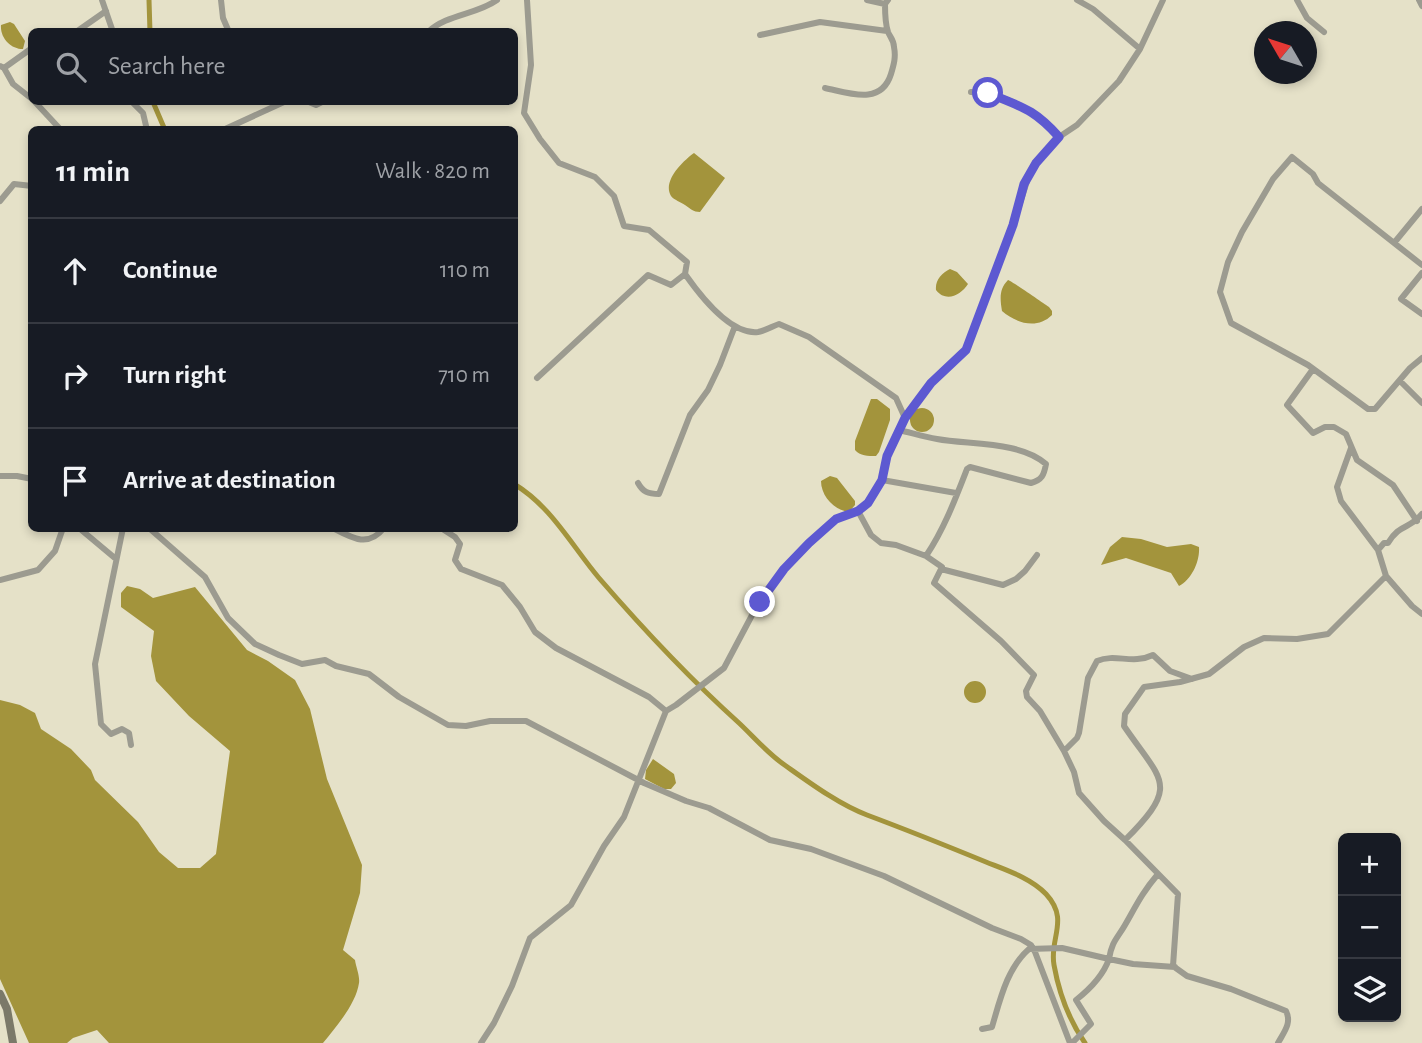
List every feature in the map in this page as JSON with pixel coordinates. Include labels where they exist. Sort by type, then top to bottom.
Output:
[{"type":"street","points":[[102,0],[112,28]]},
{"type":"street","points":[[221,0],[227,28]]},
{"type":"street","points":[[432,28],[438,23],[485,9],[497,0]]},
{"type":"street","points":[[527,0],[531,65],[524,113],[559,163],[595,177],[614,196],[624,226],[649,230],[687,262],[685,274],[671,285],[648,275],[537,378]]},
{"type":"street","points":[[825,88],[860,96],[872,95],[880,91],[889,80],[895,62],[894,43],[887,31],[886,2],[867,0]]},
{"type":"street","points":[[1077,0],[1093,9],[1140,49]]},
{"type":"street","points":[[481,1043],[512,986],[530,938],[571,905],[604,846],[624,817],[666,710],[724,668],[760,602],[784,569],[836,519],[858,511],[868,503],[882,480],[887,456],[905,418],[931,383],[966,350],[1013,225],[1024,184],[1036,163],[1059,137],[1077,125],[1119,81],[1140,49],[1163,0]]},
{"type":"street","points":[[1297,0],[1307,18],[1324,32]]},
{"type":"street","points":[[1419,0],[1422,6]]},
{"type":"street","points":[[82,28],[106,11]]},
{"type":"street","points":[[760,36],[820,22],[887,31]]},
{"type":"street","points":[[28,51],[2,67],[13,84],[28,96]]},
{"type":"street","points":[[971,92],[988,93],[1030,110],[1059,137]]},
{"type":"street","points":[[38,105],[57,126]]},
{"type":"street","points":[[135,105],[143,113],[146,126]]},
{"type":"street","points":[[140,105],[140,110]]},
{"type":"street","points":[[232,126],[277,105]]},
{"type":"street","points":[[1422,265],[1318,183],[1313,174],[1292,157],[1273,179],[1242,232],[1228,262],[1220,292],[1231,323],[1270,343],[1373,410],[1422,358]]},
{"type":"street","points":[[0,201],[14,184],[28,186]]},
{"type":"street","points":[[1394,243],[1422,209]]},
{"type":"street","points":[[1422,273],[1401,299],[1422,314]]},
{"type":"street","points":[[685,274],[704,301],[735,326],[757,332],[779,324],[809,337],[896,398],[905,418]]},
{"type":"street","points":[[638,482],[642,490],[659,494],[690,415],[708,390],[735,326]]},
{"type":"street","points":[[1312,369],[1287,405],[1313,433],[1325,427],[1334,427],[1346,434],[1357,460],[1393,485],[1417,521]]},
{"type":"street","points":[[1400,381],[1422,402]]},
{"type":"street","points":[[899,430],[1008,449],[1029,454],[1046,464],[1044,475],[1039,481],[1031,483],[970,467],[967,469],[948,520],[926,556]]},
{"type":"street","points":[[1352,447],[1337,487],[1341,500],[1378,550],[1386,576],[1422,614]]},
{"type":"street","points":[[0,476],[28,478]]},
{"type":"street","points":[[882,480],[956,493]]},
{"type":"street","points":[[858,511],[871,535],[881,543],[896,545],[926,556],[942,567],[941,569],[1003,584],[1016,579],[1037,555]]},
{"type":"street","points":[[1378,550],[1384,543],[1388,543],[1396,529],[1417,521],[1422,514]]},
{"type":"street","points":[[0,580],[38,570],[55,551],[62,532]]},
{"type":"street","points":[[84,532],[116,559]]},
{"type":"street","points":[[122,532],[95,664],[101,724],[110,734],[122,729],[129,733],[131,745]]},
{"type":"street","points":[[154,532],[205,577],[228,618],[255,644],[302,664],[324,660],[336,666],[369,674],[399,697],[448,725],[526,721],[640,781],[709,808],[770,840],[820,851],[884,876],[992,928],[1013,935],[1033,948],[1062,948],[1133,964],[1175,967],[1195,979],[1231,989],[1286,1011],[1290,1018],[1278,1043]]},
{"type":"street","points":[[343,532],[367,541],[376,538],[381,532]]},
{"type":"street","points":[[447,532],[460,544],[455,560],[461,569],[502,585],[535,632],[556,648],[649,697],[666,710]]},
{"type":"street","points":[[941,569],[934,583],[1001,641],[1034,675],[1026,691],[1027,697],[1040,711],[1064,751],[1074,772],[1079,793],[1085,802],[1178,894],[1175,967]]},
{"type":"street","points":[[1125,840],[1151,813],[1160,799],[1157,773],[1124,726],[1125,714],[1144,687],[1209,674],[1244,647],[1265,638],[1297,639],[1328,635],[1386,576]]},
{"type":"street","points":[[1064,751],[1079,733],[1088,678],[1097,661],[1106,657],[1142,660],[1153,655],[1170,671],[1193,679]]},
{"type":"street","points":[[1033,948],[1071,1043],[1091,1024],[1076,1000],[1090,989],[1106,967],[1114,939],[1124,928],[1139,897],[1158,874]]},
{"type":"street","points":[[982,1029],[992,1027],[1010,973],[1021,956],[1033,948]]},
{"type":"street","points":[[0,994],[13,1043]]},
{"type":"shaded area","points":[[10,22],[25,41],[23,49],[11,45],[2,34],[1,25]]},
{"type":"shaded area","points":[[694,153],[725,178],[700,212],[674,199],[669,190],[675,172]]},
{"type":"shaded area","points":[[950,269],[957,272],[968,284],[949,297],[940,294],[936,286],[940,277]]},
{"type":"shaded area","points":[[1008,280],[1049,307],[1052,315],[1040,322],[1027,323],[1002,311],[1001,294]]},
{"type":"shaded area","points":[[871,399],[877,399],[890,409],[890,420],[876,456],[862,455],[855,450],[855,441]]},
{"type":"shaded area","points":[[922,408],[933,415],[934,420],[927,431],[922,432],[911,425],[910,420],[917,409]]},
{"type":"shaded area","points":[[830,476],[837,478],[855,501],[849,512],[834,505],[823,492],[821,481]]},
{"type":"shaded area","points":[[1122,537],[1141,539],[1167,547],[1191,544],[1199,547],[1197,564],[1188,579],[1179,586],[1171,573],[1126,558],[1101,565],[1110,547]]},
{"type":"shaded area","points":[[127,586],[140,589],[153,598],[195,587],[247,650],[295,680],[310,709],[327,779],[362,865],[360,893],[343,950],[355,960],[359,983],[350,1007],[323,1043],[109,1043],[97,1030],[73,1038],[67,1043],[29,1043],[0,979],[0,700],[20,705],[35,713],[41,729],[71,749],[91,770],[95,780],[138,822],[159,852],[178,868],[200,868],[216,854],[230,751],[189,716],[156,681],[151,656],[154,631],[121,607],[121,593]]},
{"type":"shaded area","points":[[975,681],[983,684],[986,692],[983,700],[975,703],[967,700],[964,692],[967,684]]},
{"type":"shaded area","points":[[653,759],[674,774],[676,783],[671,789],[664,789],[645,779],[646,770]]},
{"type":"waterway","points":[[149,0],[150,28]]},
{"type":"waterway","points":[[154,105],[163,126]]},
{"type":"waterway","points":[[518,487],[550,515],[599,578],[667,653],[779,761],[846,806],[1010,871],[1033,883],[1046,894],[1057,912],[1053,955],[1059,986],[1069,1016],[1085,1043]]},
{"type":"route","points":[[760,602],[784,569],[809,543],[836,519],[858,511],[868,503],[882,480],[887,456],[905,418],[931,383],[966,350],[975,332],[1013,225],[1024,184],[1036,163],[1059,137],[1030,110],[988,93]]}]
